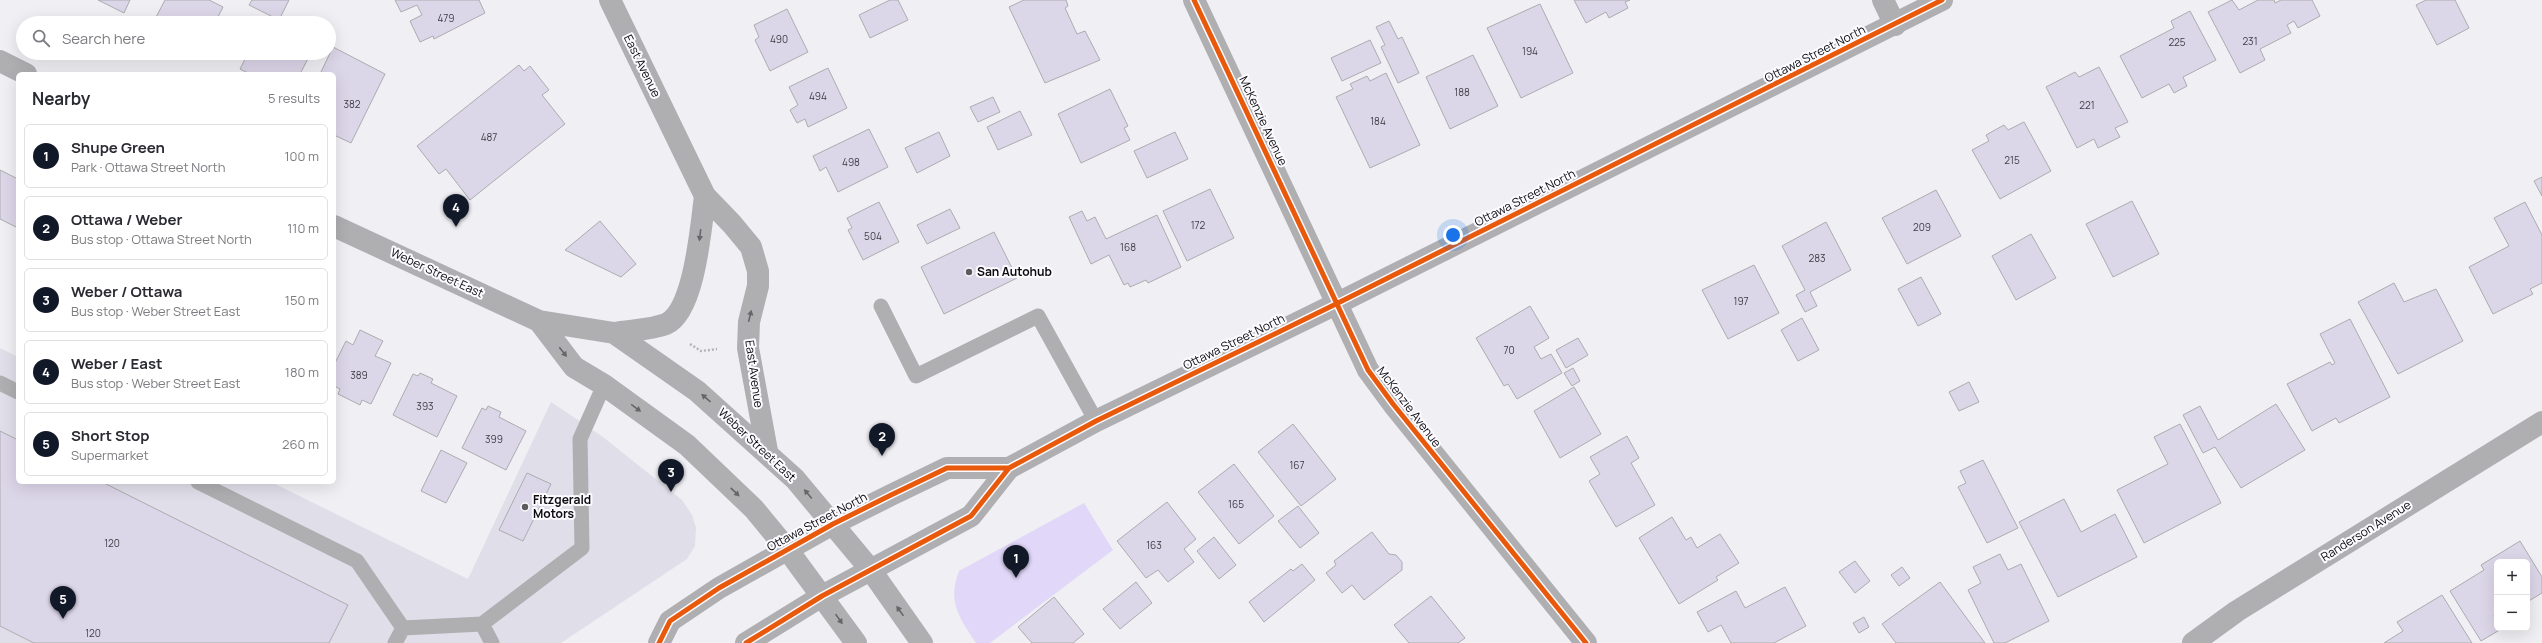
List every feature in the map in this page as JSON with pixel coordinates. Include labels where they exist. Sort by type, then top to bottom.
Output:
[{"type":"main road","name":"East Avenue","points":[[610,0],[705,196],[732,224],[751,247],[758,271],[758,286],[749,322],[748,348],[767,451]]},
{"type":"main road","name":"McKenzie Avenue","points":[[1194,0],[1338,303],[1368,370],[1392,404],[1586,643]]},
{"type":"main road","points":[[1883,0],[1894,25]]},
{"type":"main road","name":"Ottawa Street North","points":[[746,643],[822,596],[971,516],[1009,468],[1096,421],[1338,303],[1942,0]]},
{"type":"main road","points":[[0,61],[22,72]]},
{"type":"main road","points":[[614,333],[666,324],[676,315],[694,276],[705,196]]},
{"type":"main road","name":"Weber Street East","points":[[336,227],[539,321],[614,333],[697,390],[767,451],[795,479],[870,569],[922,643]]},
{"type":"main road","name":"Weber Street East","points":[[539,321],[574,366],[604,385],[687,445],[754,510],[787,549],[856,643]]},
{"type":"main road","name":"Randerson Avenue","points":[[2193,643],[2237,610],[2542,422]]},
{"type":"main road","name":"Ottawa Street North","points":[[658,643],[670,621],[787,549],[833,524],[947,468],[1009,468]]},
{"type":"lane","points":[[881,306],[916,376],[1038,316],[1096,421]]},
{"type":"lane","points":[[0,383],[16,391]]},
{"type":"lane","points":[[403,628],[482,624],[582,548],[580,439],[604,385]]},
{"type":"lane","points":[[202,484],[357,561],[403,628]]},
{"type":"lane","points":[[482,624],[492,643]]},
{"type":"lane","points":[[395,643],[403,628]]},
{"type":"path","points":[[689,343],[701,351],[721,348]]},
{"type":"shaded area","points":[[0,348],[16,356],[16,484],[275,484],[468,579],[551,402],[603,437],[682,500],[692,515],[696,528],[695,546],[687,559],[561,643],[0,643]]},
{"type":"shaded area","points":[[1084,503],[1113,550],[990,643],[976,643],[960,617],[955,601],[954,592],[959,571]]},
{"type":"building","points":[[98,0],[130,0],[124,13]]},
{"type":"building","points":[[165,0],[209,0],[223,7],[218,16],[157,16]]},
{"type":"building","points":[[252,0],[289,0],[281,16],[271,16],[249,5]]},
{"type":"building","points":[[395,0],[479,0],[485,13],[434,39],[433,36],[420,42],[410,21],[422,15],[417,5],[401,12]]},
{"type":"building","points":[[890,0],[898,0],[908,20],[870,38],[859,15]]},
{"type":"building","points":[[1024,0],[1066,0],[1068,6],[1065,8],[1077,34],[1085,31],[1100,60],[1045,83],[1009,7]]},
{"type":"building","points":[[1574,0],[1630,0],[1625,2],[1628,8],[1609,18],[1606,12],[1586,23]]},
{"type":"building","points":[[2232,0],[2239,10],[2258,0],[2274,0],[2275,3],[2281,0],[2312,0],[2320,16],[2298,28],[2294,21],[2287,25],[2291,33],[2260,49],[2265,60],[2240,73],[2208,12]]},
{"type":"building","points":[[2426,0],[2455,0],[2469,28],[2437,45],[2416,5]]},
{"type":"building","points":[[1540,4],[1573,73],[1521,98],[1487,28]]},
{"type":"building","points":[[787,9],[808,52],[770,71],[755,40],[759,37],[754,25]]},
{"type":"building","points":[[2190,11],[2216,60],[2183,77],[2187,86],[2174,93],[2169,84],[2142,98],[2120,56],[2174,28],[2171,21]]},
{"type":"building","points":[[1389,21],[1398,39],[1402,37],[1419,73],[1398,83],[1381,47],[1385,45],[1376,27]]},
{"type":"building","points":[[1370,40],[1381,63],[1342,81],[1331,58]]},
{"type":"building","points":[[336,49],[385,74],[351,143],[336,136],[336,72],[321,72],[327,60],[336,60]]},
{"type":"building","points":[[1473,55],[1498,106],[1450,129],[1426,77]]},
{"type":"building","points":[[244,60],[307,60],[301,72],[246,72],[240,69]]},
{"type":"building","points":[[519,65],[524,71],[530,66],[549,90],[542,95],[565,124],[470,200],[446,169],[439,174],[417,146]]},
{"type":"building","points":[[2099,67],[2128,122],[2115,128],[2120,137],[2098,148],[2094,139],[2077,148],[2046,87],[2075,72],[2079,77]]},
{"type":"building","points":[[828,68],[847,108],[808,127],[805,119],[797,123],[790,110],[798,105],[789,87]]},
{"type":"building","points":[[1386,73],[1420,145],[1370,168],[1336,97],[1353,89],[1350,84],[1367,76],[1370,81]]},
{"type":"building","points":[[1110,89],[1128,126],[1124,128],[1130,140],[1081,163],[1058,114]]},
{"type":"building","points":[[993,97],[1000,112],[978,122],[970,107]]},
{"type":"building","points":[[1020,111],[1032,135],[998,150],[987,127]]},
{"type":"building","points":[[2024,122],[2051,171],[2000,199],[1972,150],[1989,141],[1986,135],[2004,125],[2008,130]]},
{"type":"building","points":[[869,129],[888,167],[838,192],[826,167],[820,171],[813,156]]},
{"type":"building","points":[[939,132],[950,156],[917,173],[905,148]]},
{"type":"building","points":[[1175,132],[1188,159],[1147,178],[1134,151]]},
{"type":"building","points":[[0,170],[16,178],[16,227],[0,219]]},
{"type":"building","points":[[2542,177],[2542,196],[2534,181]]},
{"type":"building","points":[[1210,189],[1234,238],[1187,261],[1163,211]]},
{"type":"building","points":[[1936,190],[1961,236],[1907,264],[1882,218]]},
{"type":"building","points":[[2132,201],[2159,254],[2113,277],[2086,224]]},
{"type":"building","points":[[879,202],[899,242],[863,260],[848,230],[852,228],[847,218]]},
{"type":"building","points":[[2525,202],[2542,235],[2542,283],[2530,289],[2533,294],[2493,314],[2469,267],[2509,246],[2494,218]]},
{"type":"building","points":[[950,209],[960,228],[927,244],[917,225]]},
{"type":"building","points":[[1082,211],[1087,221],[1095,217],[1106,239],[1157,215],[1181,267],[1148,283],[1146,280],[1130,287],[1128,283],[1124,285],[1109,255],[1091,264],[1069,217]]},
{"type":"building","points":[[600,221],[636,264],[621,277],[565,250]]},
{"type":"building","points":[[1826,222],[1851,270],[1810,292],[1817,306],[1805,312],[1796,295],[1805,290],[1782,246]]},
{"type":"building","name":"San Autohub","points":[[994,232],[1017,278],[944,314],[921,267]]},
{"type":"building","points":[[2031,234],[2056,278],[2016,300],[1992,256]]},
{"type":"building","points":[[1754,265],[1779,313],[1728,339],[1702,290]]},
{"type":"building","points":[[1921,277],[1941,314],[1918,326],[1898,289]]},
{"type":"building","points":[[2394,283],[2404,302],[2436,289],[2463,341],[2398,374],[2358,302]]},
{"type":"building","points":[[1530,306],[1549,338],[1534,347],[1541,359],[1551,354],[1562,373],[1517,399],[1508,384],[1504,386],[1476,338]]},
{"type":"building","points":[[1802,318],[1819,350],[1798,361],[1781,330]]},
{"type":"building","points":[[2350,319],[2390,397],[2339,423],[2336,418],[2312,431],[2287,384],[2330,362],[2332,365],[2335,363],[2320,334]]},
{"type":"building","points":[[360,330],[383,341],[375,356],[391,363],[371,404],[362,400],[360,405],[338,394],[340,389],[336,387],[336,361],[346,341],[353,345]]},
{"type":"building","points":[[1578,338],[1588,355],[1566,368],[1556,350]]},
{"type":"building","points":[[1573,368],[1580,381],[1572,386],[1564,373]]},
{"type":"building","points":[[420,373],[433,379],[431,383],[457,396],[437,437],[393,415],[413,374],[418,376]]},
{"type":"building","points":[[1969,382],[1979,402],[1959,411],[1949,392]]},
{"type":"building","points":[[1574,387],[1601,434],[1560,458],[1534,411]]},
{"type":"building","points":[[2276,404],[2305,450],[2241,488],[2215,447],[2203,453],[2183,415],[2200,406],[2218,440]]},
{"type":"building","points":[[488,406],[501,412],[499,417],[526,431],[506,470],[462,448],[482,408],[486,410]]},
{"type":"building","points":[[1293,424],[1336,479],[1301,506],[1258,452]]},
{"type":"building","points":[[2180,424],[2221,503],[2144,543],[2117,490],[2168,464],[2154,437]]},
{"type":"building","points":[[0,431],[16,439],[16,484],[106,484],[348,605],[329,643],[34,643],[0,626]]},
{"type":"building","points":[[1627,436],[1639,458],[1631,463],[1655,505],[1616,527],[1589,481],[1600,474],[1590,457]]},
{"type":"building","points":[[441,450],[467,463],[446,503],[421,491]]},
{"type":"building","points":[[1983,460],[2018,528],[1987,543],[1958,487],[1966,483],[1960,471]]},
{"type":"building","points":[[1234,464],[1274,516],[1239,544],[1198,492]]},
{"type":"building","name":"Fitzgerald Motors","points":[[527,473],[551,484],[523,541],[499,530]]},
{"type":"building","points":[[2064,499],[2081,532],[2115,514],[2137,557],[2058,597],[2019,522]]},
{"type":"building","points":[[1167,502],[1196,539],[1184,549],[1194,562],[1168,582],[1158,570],[1146,578],[1117,541]]},
{"type":"building","points":[[1298,506],[1319,533],[1300,548],[1278,521]]},
{"type":"building","points":[[1672,517],[1686,540],[1691,537],[1697,548],[1720,534],[1739,563],[1716,577],[1718,580],[1679,604],[1639,538]]},
{"type":"building","points":[[1372,532],[1389,554],[1396,555],[1402,562],[1402,570],[1364,600],[1352,585],[1342,593],[1326,573],[1336,565],[1334,561]]},
{"type":"building","points":[[1214,537],[1236,565],[1219,579],[1197,551]]},
{"type":"building","points":[[2520,541],[2542,577],[2542,593],[2530,600],[2530,559],[2494,559],[2494,631],[2498,631],[2481,641],[2450,591],[2484,570],[2481,565]]},
{"type":"building","points":[[2000,554],[2008,570],[2021,564],[2049,621],[2005,643],[1994,643],[1968,590],[1981,583],[1973,567]]},
{"type":"building","points":[[1855,561],[1870,581],[1855,593],[1839,572]]},
{"type":"building","points":[[1302,564],[1315,580],[1264,622],[1249,602],[1291,569],[1293,571]]},
{"type":"building","points":[[1902,567],[1910,578],[1899,586],[1891,575]]},
{"type":"building","points":[[1136,582],[1152,603],[1120,629],[1103,609]]},
{"type":"building","points":[[1940,582],[1985,643],[1896,643],[1882,624]]},
{"type":"building","points":[[1785,587],[1806,626],[1774,643],[1731,643],[1721,625],[1708,632],[1697,612],[1736,591],[1745,608]]},
{"type":"building","points":[[2442,595],[2472,643],[2384,643],[2403,631],[2397,622]]},
{"type":"building","points":[[1431,596],[1465,638],[1458,643],[1409,643],[1394,625]]},
{"type":"building","points":[[1054,597],[1084,634],[1073,643],[1032,643],[1018,627]]},
{"type":"building","points":[[1864,617],[1869,627],[1859,633],[1853,623]]},
{"type":"cycle path","points":[[1194,0],[1368,370],[1393,404],[1586,643]]},
{"type":"cycle path","points":[[746,643],[822,596],[971,516],[1009,468],[1096,421],[1338,303],[1942,0]]},
{"type":"cycle path","points":[[659,643],[670,621],[719,588],[833,524],[947,468],[1009,468]]},
{"type":"place","name":"Weber / East","points":[[456,227]]},
{"type":"place","name":"San Autohub","points":[[969,272]]},
{"type":"place","name":"Ottawa / Weber","points":[[882,456]]},
{"type":"place","name":"Weber / Ottawa","points":[[671,492]]},
{"type":"place","name":"Fitzgerald Motors","points":[[525,507]]},
{"type":"place","name":"Shupe Green","points":[[1016,578]]},
{"type":"place","name":"Short Stop","points":[[63,619]]}]
